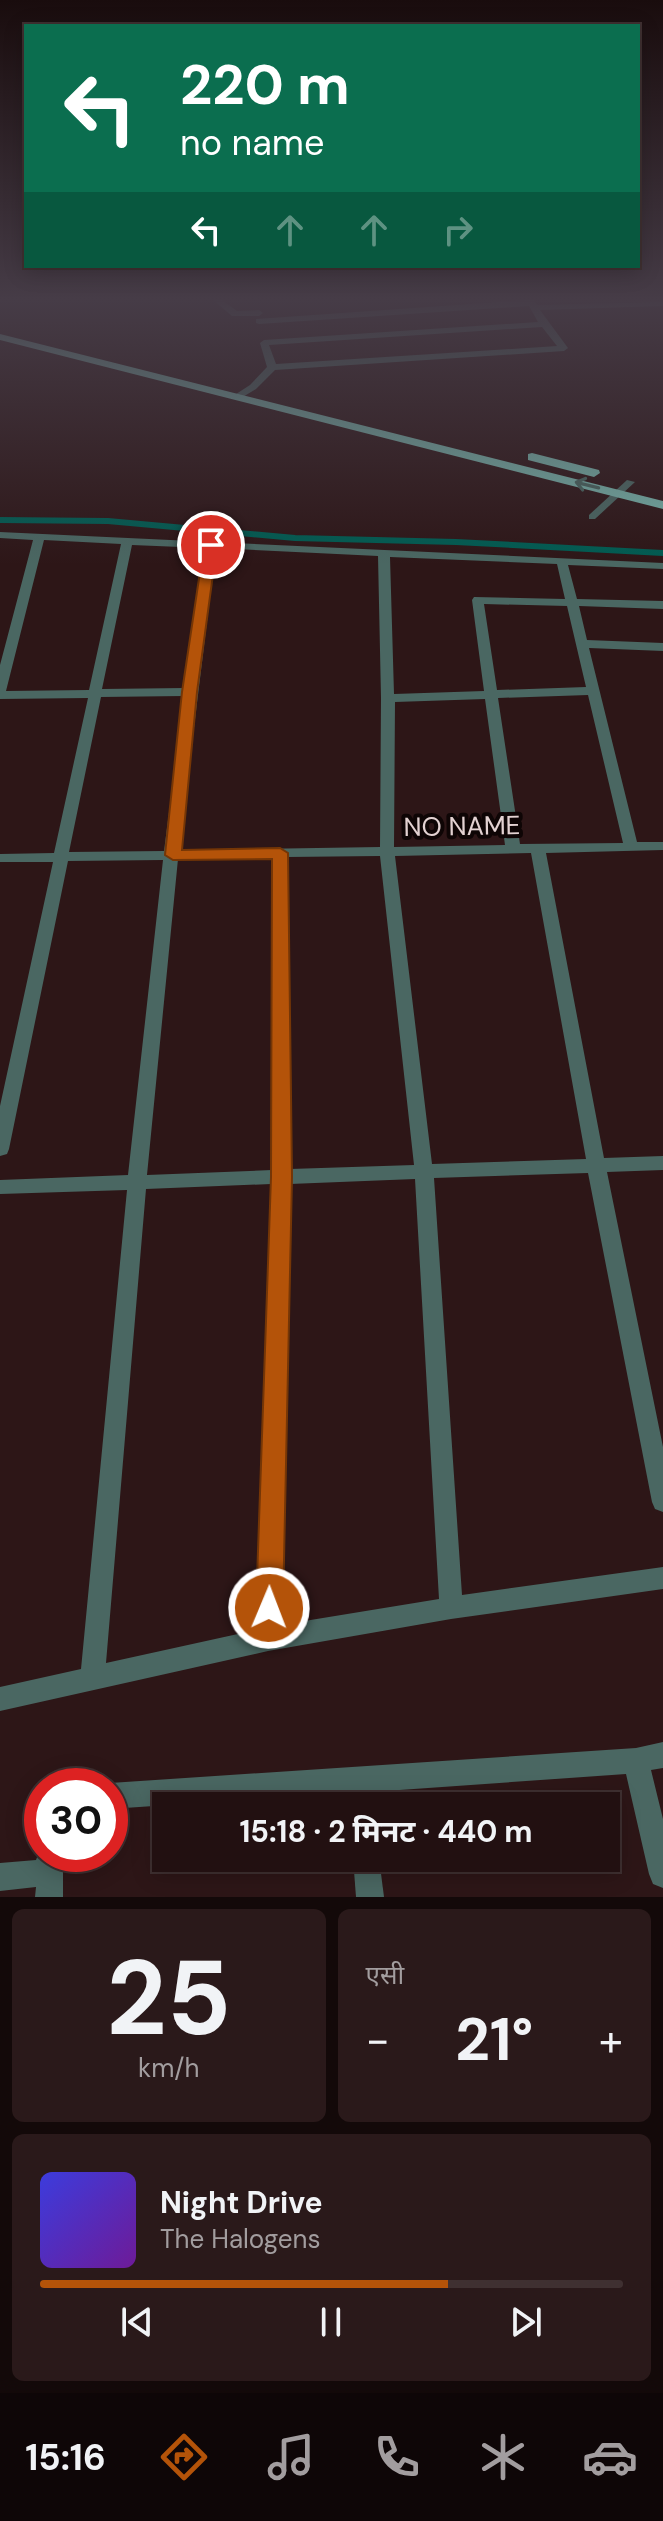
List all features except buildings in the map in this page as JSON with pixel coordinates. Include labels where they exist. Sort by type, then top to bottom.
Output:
[{"type":"main road","points":[[208,389],[663,505]]},
{"type":"main road","points":[[259,389],[387,421]]},
{"type":"main road","points":[[357,426],[373,417]]},
{"type":"main road","points":[[519,454],[603,475]]},
{"type":"main road","points":[[616,478],[635,483]]},
{"type":"street","points":[[238,396],[250,389]]},
{"type":"street","points":[[0,535],[663,566]]},
{"type":"street","points":[[39,537],[0,693],[190,692]]},
{"type":"street","points":[[0,1149],[127,541]]},
{"type":"street","points":[[92,1679],[135,1182],[190,692],[211,545]]},
{"type":"street","points":[[384,553],[388,698],[387,852],[424,1172],[451,1608]]},
{"type":"street","points":[[562,562],[631,847]]},
{"type":"street","points":[[513,849],[494,694],[478,600],[663,605]]},
{"type":"street","points":[[582,644],[663,647]]},
{"type":"street","points":[[388,698],[593,691]]},
{"type":"street","name":"NO NAME","points":[[0,858],[663,846]]},
{"type":"street","points":[[538,849],[596,1165],[654,1416],[663,1502]]},
{"type":"street","points":[[268,1639],[281,1177],[280,853]]},
{"type":"street","points":[[0,1187],[663,1163]]},
{"type":"street","points":[[0,1699],[268,1639],[451,1608],[663,1578]]},
{"type":"street","points":[[128,1795],[636,1761],[663,1755]]},
{"type":"street","points":[[636,1761],[663,1874]]},
{"type":"street","points":[[356,1779],[358,1792]]},
{"type":"street","points":[[367,1872],[370,1897]]},
{"type":"street","points":[[0,1877],[49,1874]]},
{"type":"lane","points":[[592,517],[618,493],[635,483]]},
{"type":"waterway","points":[[0,520],[108,521],[295,538],[456,542],[663,553]]},
{"type":"route","points":[[211,545],[190,692],[173,855],[280,853],[281,1177],[269,1608]]}]
